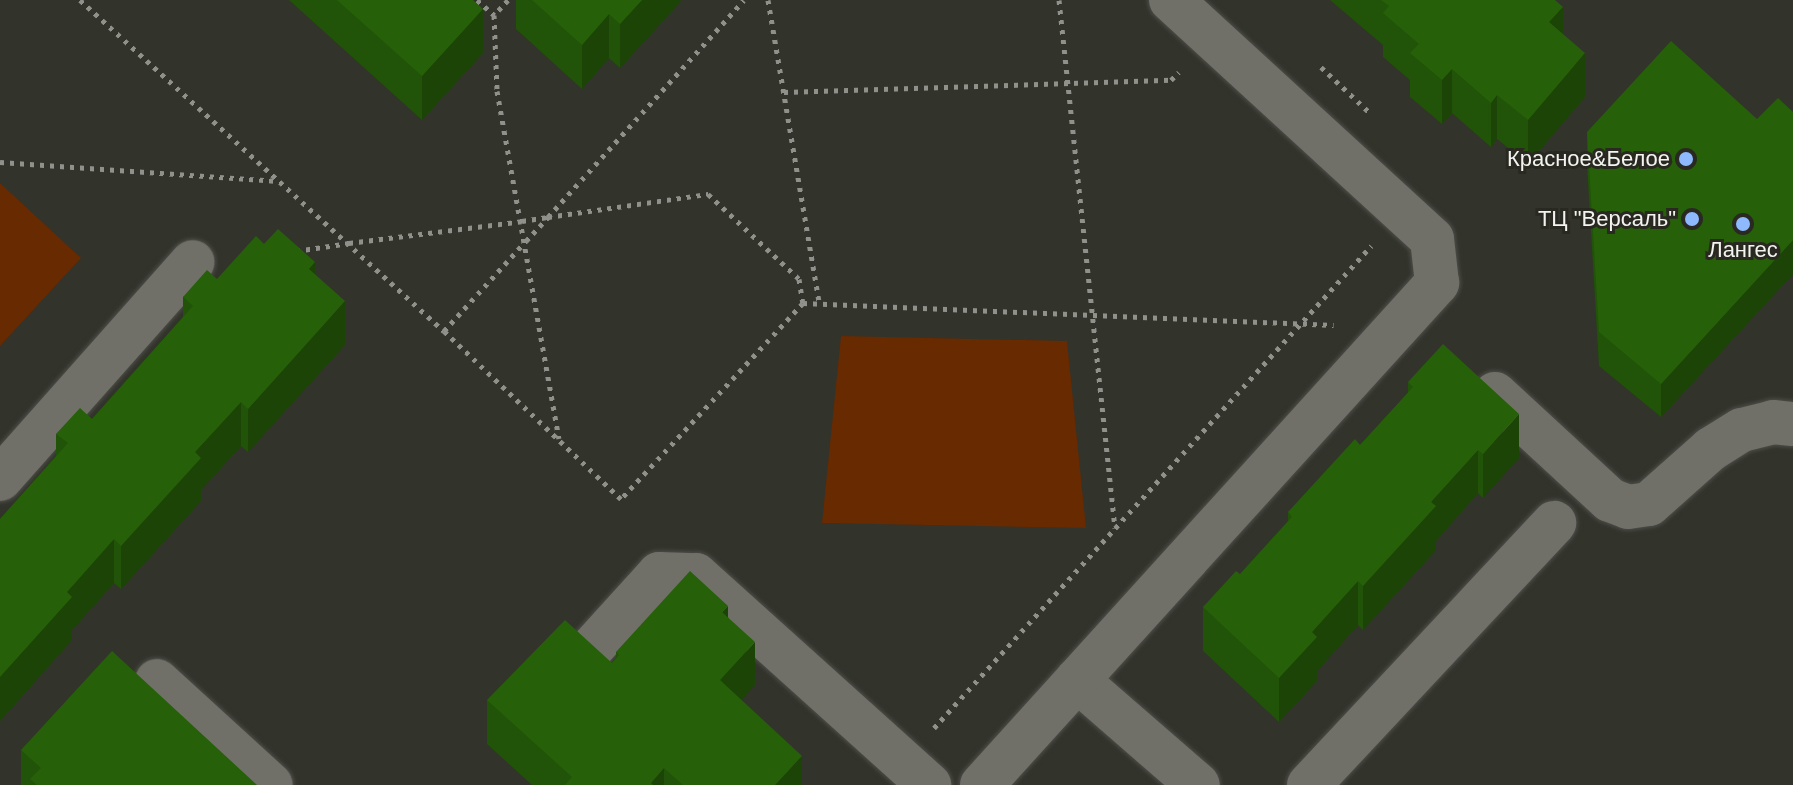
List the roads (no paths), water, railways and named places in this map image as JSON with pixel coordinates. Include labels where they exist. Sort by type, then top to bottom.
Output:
[{"type":"lane","points":[[982,785],[1437,283],[1432,239],[1171,0]]},
{"type":"lane","points":[[0,479],[193,262]]},
{"type":"lane","points":[[1495,394],[1610,500],[1628,507],[1649,504],[1711,449],[1742,430],[1773,422],[1793,424]]},
{"type":"lane","points":[[1309,785],[1554,523]]},
{"type":"lane","points":[[592,648],[659,574],[696,575],[916,773]]},
{"type":"lane","points":[[1077,680],[1198,785]]},
{"type":"lane","points":[[157,681],[271,785]]},
{"type":"place","name":"Красное&Белое","points":[[1686,159]]},
{"type":"place","name":"ТЦ \"Версаль\"","points":[[1692,219]]},
{"type":"place","name":"Лангес","points":[[1743,224]]}]
